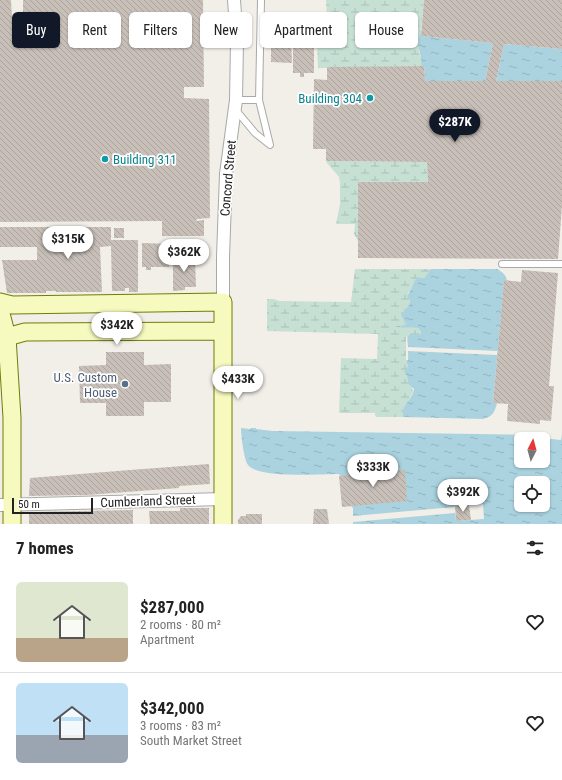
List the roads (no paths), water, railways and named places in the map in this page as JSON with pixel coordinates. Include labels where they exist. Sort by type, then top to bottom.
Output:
[{"type":"street","name":"Concord Street","points":[[223,524],[223,256],[226,174],[236,104],[237,41],[234,0]]},
{"type":"street","points":[[0,302],[12,305],[223,302]]},
{"type":"street","points":[[0,310],[12,418],[6,505],[12,524]]},
{"type":"street","points":[[4,337],[25,332],[223,331]]},
{"type":"street","name":"Cumberland Street","points":[[6,505],[223,499]]},
{"type":"lane","points":[[259,100],[236,104],[255,133],[270,145],[259,100],[260,0]]},
{"type":"lane","points":[[502,264],[562,264]]},
{"type":"water","points":[[421,31],[421,36],[493,43],[485,81],[425,81],[424,66],[421,66],[421,57],[418,46]]},
{"type":"water","points":[[504,44],[562,49],[562,81],[496,81]]},
{"type":"water","points":[[431,269],[497,269],[506,277],[507,281],[504,281],[493,403],[497,403],[493,414],[489,417],[483,419],[403,417],[402,413],[404,407],[411,397],[414,389],[409,385],[407,376],[404,372],[408,365],[406,363],[408,360],[407,341],[410,334],[421,334],[421,332],[418,328],[394,327],[406,324],[401,315],[409,305],[410,300],[407,297],[415,280],[417,278],[424,278]]},
{"type":"water","points":[[241,428],[256,428],[273,431],[514,435],[514,468],[550,468],[550,439],[561,440],[562,434],[562,524],[353,524],[353,508],[351,506],[359,501],[339,474],[290,475],[264,472],[254,469],[248,465],[243,447]]},
{"type":"place","name":"Building 304","points":[[370,98]]},
{"type":"place","name":"Building 311","points":[[105,159]]},
{"type":"place","name":"U.S. Custom House","points":[[125,384]]}]
